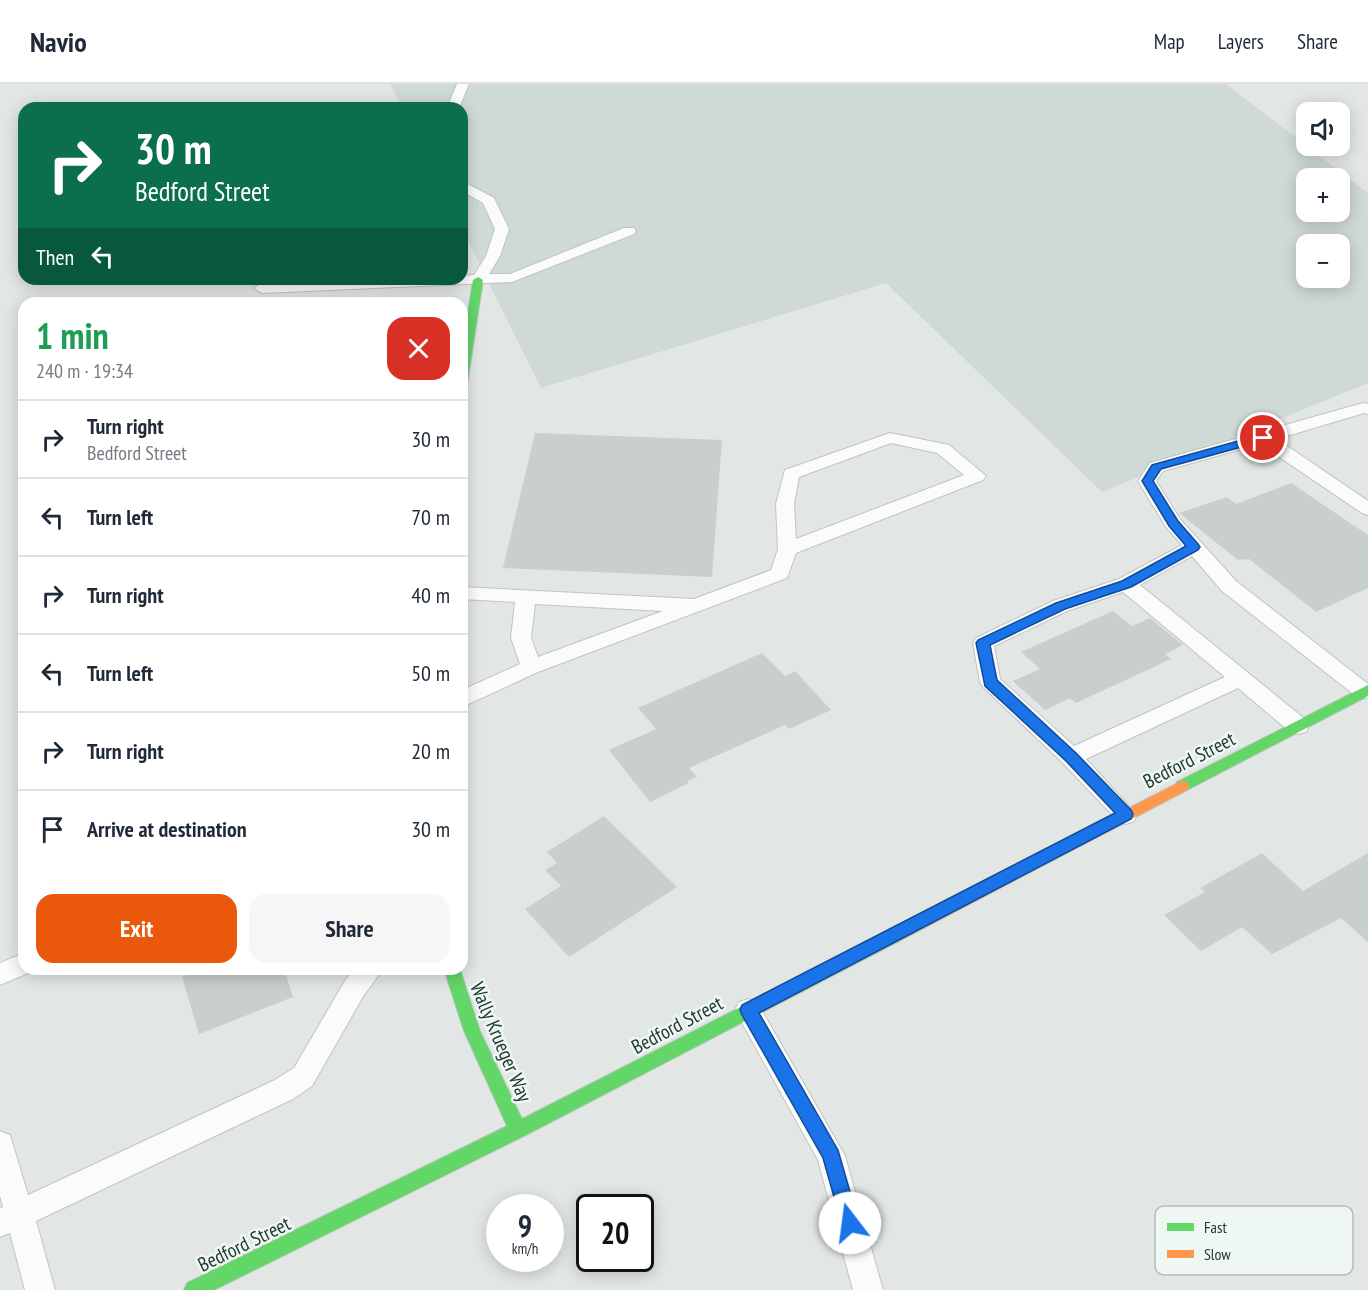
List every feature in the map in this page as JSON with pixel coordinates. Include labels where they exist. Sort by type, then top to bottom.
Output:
[{"type":"main road","points":[[468,315],[478,280]]},
{"type":"main road","name":"Bedford Street","points":[[194,1290],[518,1130],[1366,691]]},
{"type":"main road","name":"Wally Krueger Way","points":[[453,975],[457,995],[474,1038],[518,1130]]},
{"type":"lane","points":[[456,102],[463,84]]},
{"type":"lane","points":[[468,189],[489,201],[502,229],[493,256],[478,280]]},
{"type":"lane","points":[[468,280],[512,278],[629,231]]},
{"type":"lane","points":[[1366,691],[1229,586],[1173,523],[1148,481],[1156,467],[1363,408],[1368,409]]},
{"type":"lane","points":[[468,696],[531,667],[780,574],[788,549],[785,504],[791,474],[890,438],[943,449],[977,476],[788,549]]},
{"type":"lane","points":[[1263,438],[1368,509]]},
{"type":"lane","points":[[1126,814],[1071,757],[990,682],[983,643],[1060,606],[1126,584],[1194,547]]},
{"type":"lane","points":[[1126,584],[1299,726]]},
{"type":"lane","points":[[468,593],[696,606]]},
{"type":"lane","points":[[526,596],[521,639],[531,667]]},
{"type":"lane","points":[[1071,757],[1240,678]]},
{"type":"lane","points":[[0,974],[18,966]]},
{"type":"lane","points":[[9,1218],[283,1090],[303,1077],[355,987],[365,975]]},
{"type":"lane","points":[[748,1010],[831,1156],[868,1290]]},
{"type":"lane","points":[[0,1144],[9,1218],[40,1290]]},
{"type":"shaded area","points":[[390,84],[1226,84],[1296,138],[1296,156],[1320,156],[1335,168],[1296,168],[1296,222],[1350,222],[1350,179],[1368,193],[1368,383],[1102,492],[886,283],[541,388],[468,241],[468,102],[399,102]]},
{"type":"building","points":[[535,433],[722,440],[712,577],[503,568]]},
{"type":"building","points":[[1291,483],[1368,535],[1368,588],[1316,612],[1249,559],[1238,560],[1179,513],[1227,497],[1236,504]]},
{"type":"building","points":[[1113,611],[1132,626],[1150,618],[1183,645],[1165,654],[1171,659],[1076,703],[1070,698],[1045,710],[1013,681],[1040,669],[1021,652]]},
{"type":"building","points":[[762,653],[785,676],[795,671],[831,710],[789,729],[785,725],[689,768],[697,777],[650,802],[609,750],[656,729],[638,708]]},
{"type":"building","points":[[604,816],[677,887],[569,957],[525,909],[561,886],[545,870],[557,863],[547,852]]},
{"type":"building","points":[[1262,853],[1303,891],[1368,853],[1368,942],[1341,918],[1272,954],[1242,927],[1201,951],[1164,915],[1205,892],[1200,888]]},
{"type":"building","points":[[187,975],[286,975],[293,997],[199,1034],[182,977]]},
{"type":"traffic: fast","points":[[468,346],[478,280]]},
{"type":"traffic: fast","points":[[1182,786],[1368,690]]},
{"type":"traffic: fast","points":[[194,1290],[518,1130],[895,935]]},
{"type":"traffic: fast","points":[[454,975],[472,1031],[518,1130]]},
{"type":"traffic: slow","points":[[895,935],[1182,786]]},
{"type":"route","points":[[850,1223],[831,1156],[748,1010],[1126,814],[1071,757],[990,682],[983,643],[1060,606],[1126,584],[1194,547],[1173,523],[1148,481],[1156,467],[1263,438]]}]
